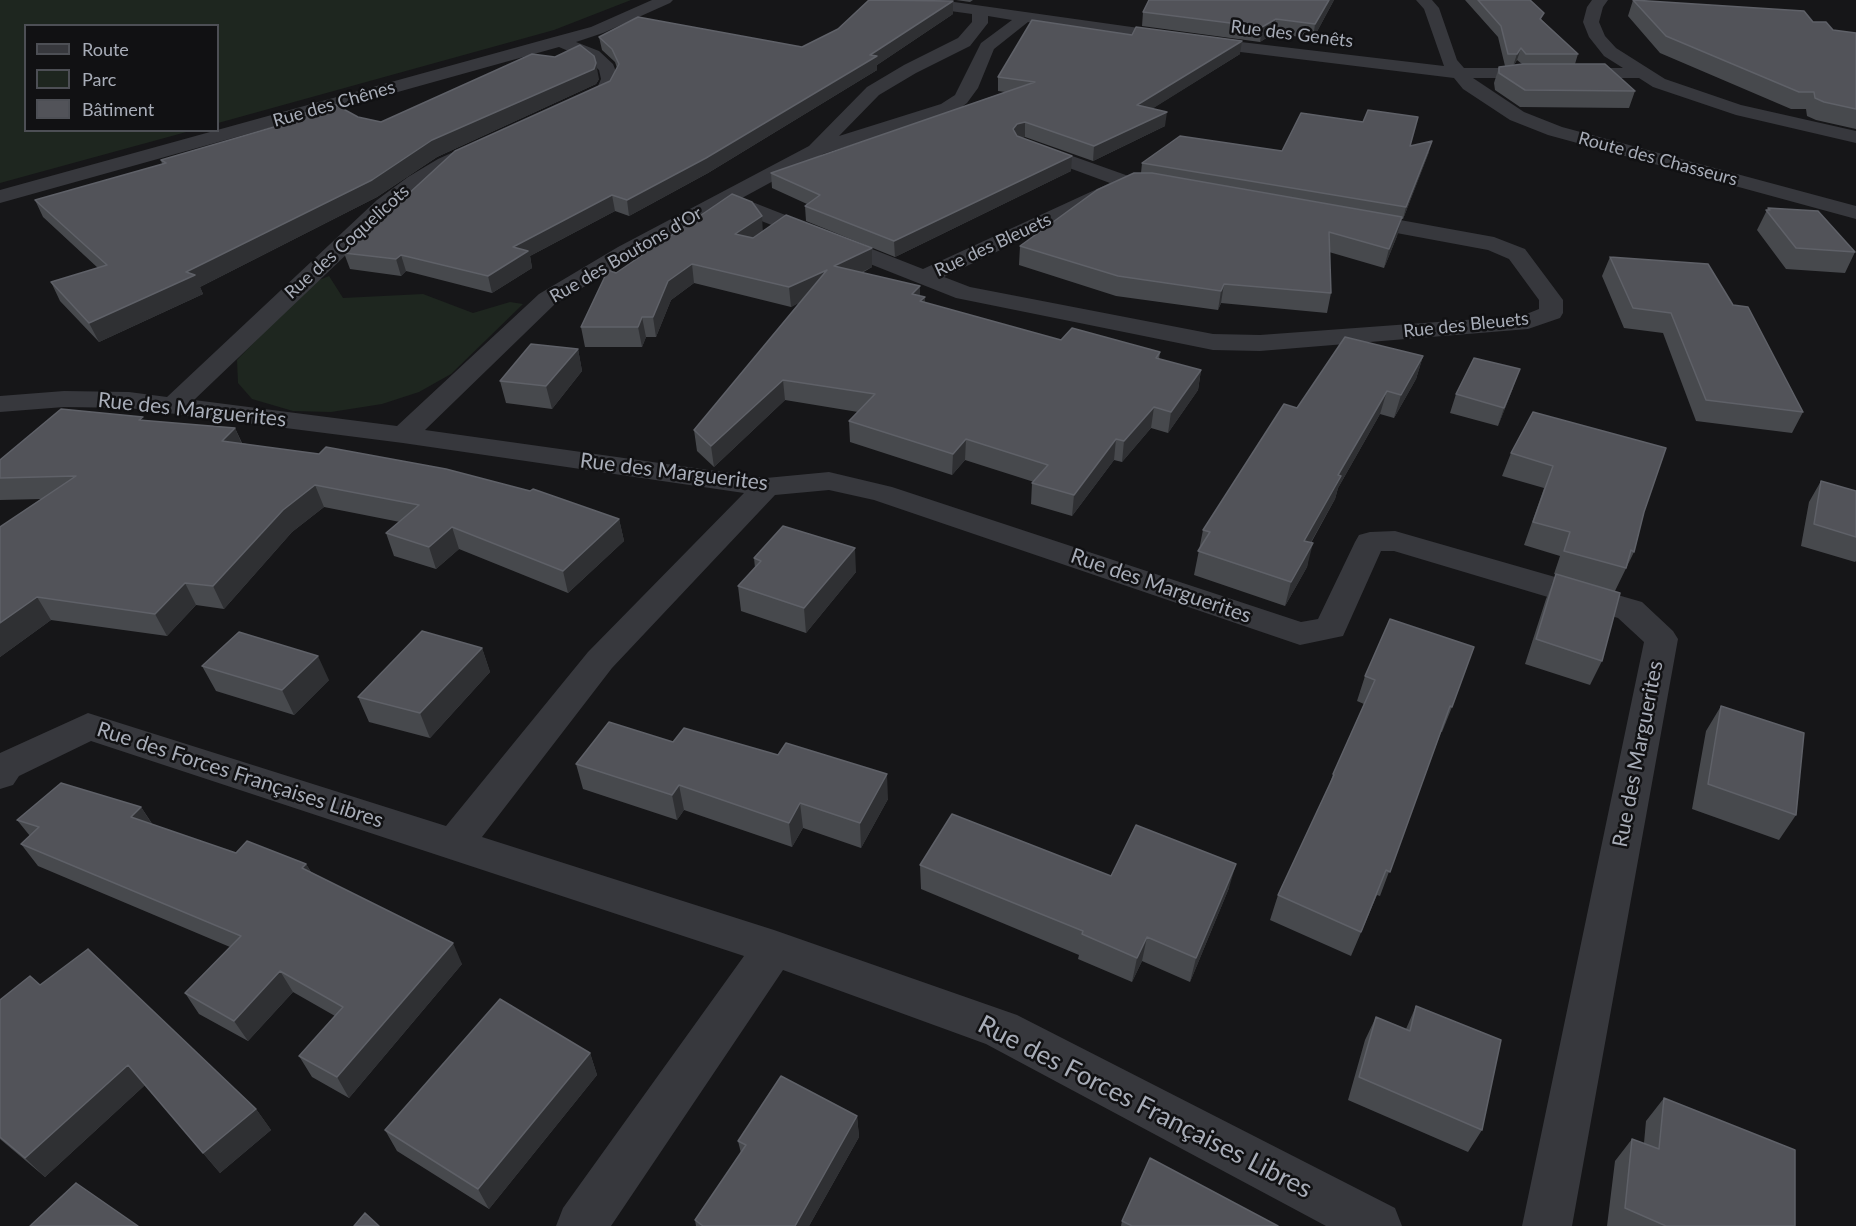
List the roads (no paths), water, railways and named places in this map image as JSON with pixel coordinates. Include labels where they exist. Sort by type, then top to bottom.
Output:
[{"type":"street","name":"Rue des Chênes","points":[[0,197],[560,41],[597,30],[665,0]]},
{"type":"street","name":"Rue des Genêts","points":[[907,0],[1464,79]]},
{"type":"street","name":"Route des Chasseurs","points":[[1424,0],[1431,8],[1449,61],[1464,79],[1516,116],[1555,131],[1856,213]]},
{"type":"street","points":[[1600,0],[1595,7],[1591,22],[1597,37],[1610,52],[1652,78],[1736,109],[1856,137]]},
{"type":"street","name":"Rue des Boutons d'Or","points":[[816,150],[873,91],[910,69],[964,42],[980,23],[980,10]]},
{"type":"street","name":"Rue des Boutons d'Or","points":[[403,435],[547,299],[626,252],[816,150],[948,108],[962,99],[987,47],[1026,16]]},
{"type":"street","points":[[559,112],[605,89],[610,79],[607,68],[593,55],[560,41]]},
{"type":"street","points":[[964,42],[987,47]]},
{"type":"street","points":[[1464,79],[1652,78]]},
{"type":"street","name":"Rue des Coquelicots","points":[[175,404],[385,204],[415,181],[445,163],[497,140]]},
{"type":"street","name":"Rue des Bleuets","points":[[923,278],[1140,183],[1024,145]]},
{"type":"street","name":"Rue des Bleuets","points":[[724,199],[964,293],[1213,342],[1260,343],[1492,325],[1528,322],[1551,314],[1551,300],[1517,254],[1494,244],[1332,215]]},
{"type":"street","name":"Rue des Marguerites","points":[[0,404],[64,399],[129,400],[175,404],[766,487],[829,482],[882,493],[1117,570],[1300,634],[1331,628],[1370,542],[1395,541],[1630,610],[1661,639],[1547,1226]]},
{"type":"street","points":[[454,844],[600,660],[766,487]]},
{"type":"street","name":"Rue des Forces Françaises Libres","points":[[0,775],[6,766],[88,726],[774,948],[1001,1029],[1377,1226]]},
{"type":"street","points":[[581,1226],[774,948]]}]
